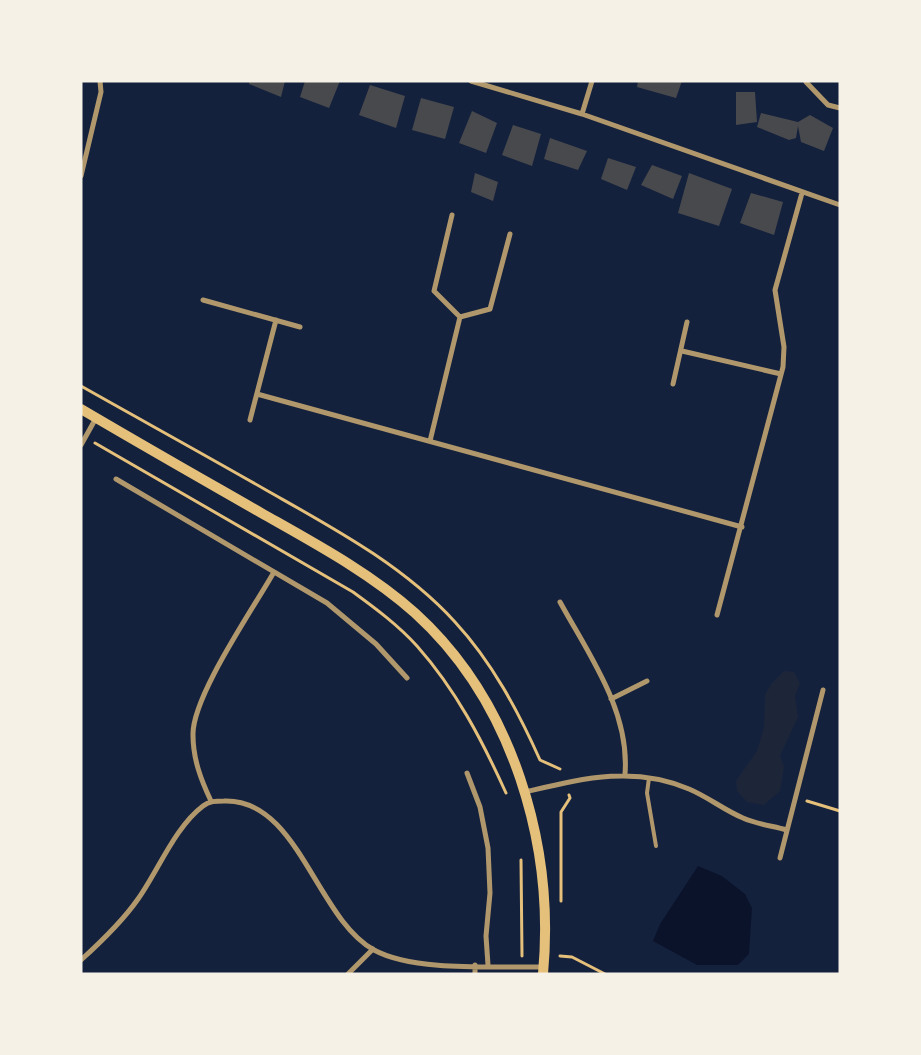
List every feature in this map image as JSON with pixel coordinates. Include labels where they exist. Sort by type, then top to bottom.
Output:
[{"type":"main road","points":[[81,410],[342,559],[384,588],[416,614],[464,671],[486,704],[512,757],[525,792],[543,882],[543,970]]},
{"type":"street","points":[[81,176],[101,92],[100,81]]},
{"type":"street","points":[[471,81],[582,114],[840,205]]},
{"type":"street","points":[[582,114],[592,81]]},
{"type":"street","points":[[806,82],[828,105],[840,108]]},
{"type":"street","points":[[717,615],[742,527],[781,374],[784,347],[775,290],[802,193]]},
{"type":"street","points":[[452,215],[434,291],[460,318]]},
{"type":"street","points":[[460,318],[490,309],[510,234]]},
{"type":"street","points":[[203,300],[300,327]]},
{"type":"street","points":[[430,441],[460,318]]},
{"type":"street","points":[[250,420],[276,320]]},
{"type":"street","points":[[673,384],[688,322]]},
{"type":"street","points":[[682,351],[781,374]]},
{"type":"street","points":[[257,394],[742,527]]},
{"type":"street","points":[[81,445],[96,418]]},
{"type":"street","points":[[116,479],[327,603],[376,644],[407,678]]},
{"type":"street","points":[[211,801],[198,771],[194,752],[194,716],[212,679],[274,572]]},
{"type":"street","points":[[560,602],[601,677],[618,714],[626,757],[625,774]]},
{"type":"street","points":[[611,698],[647,681]]},
{"type":"street","points":[[780,858],[823,690]]},
{"type":"street","points":[[467,773],[480,807],[488,848],[490,893],[486,936],[488,965]]},
{"type":"street","points":[[525,792],[567,782],[625,774],[649,778],[689,789],[744,819],[787,830]]},
{"type":"street","points":[[81,960],[123,918],[187,822],[198,810],[211,801],[232,800],[249,804],[270,816],[283,831],[339,916],[373,949],[390,957],[408,961],[522,966],[543,970]]},
{"type":"street","points":[[348,974],[373,949]]},
{"type":"street","points":[[475,965],[475,974]]},
{"type":"lane","points":[[649,778],[647,793],[656,846]]},
{"type":"path","points":[[81,386],[319,520],[369,551],[430,596],[456,623],[481,654],[520,716],[540,760],[551,767],[564,770],[570,798],[561,812],[561,910]]},
{"type":"path","points":[[86,437],[353,592],[386,617],[417,646],[442,678],[476,729],[507,794]]},
{"type":"path","points":[[796,798],[840,811]]},
{"type":"path","points":[[520,854],[523,906],[522,966]]},
{"type":"path","points":[[560,946],[560,961]]},
{"type":"path","points":[[560,956],[572,957],[605,974]]},
{"type":"shaded area","points":[[784,671],[794,672],[800,683],[795,696],[798,717],[780,756],[784,767],[780,791],[764,805],[747,802],[737,791],[736,781],[757,751],[764,727],[765,695],[771,684]]},
{"type":"shaded area","points":[[698,866],[722,876],[745,894],[752,908],[749,954],[738,965],[697,965],[653,941],[660,924]]},
{"type":"building","points":[[249,81],[285,81],[281,97],[249,84]]},
{"type":"building","points":[[305,81],[340,81],[329,108],[300,97]]},
{"type":"building","points":[[638,81],[682,81],[676,98],[637,87]]},
{"type":"building","points":[[370,85],[405,96],[396,128],[359,115]]},
{"type":"building","points":[[736,92],[755,92],[757,122],[736,125]]},
{"type":"building","points":[[421,98],[454,107],[445,139],[412,130]]},
{"type":"building","points":[[472,111],[497,123],[486,153],[459,143]]},
{"type":"building","points":[[761,113],[798,122],[810,115],[833,128],[824,151],[801,142],[798,126],[796,138],[789,140],[757,127]]},
{"type":"building","points":[[513,125],[541,134],[532,166],[502,155]]},
{"type":"building","points":[[550,138],[587,151],[578,170],[544,159]]},
{"type":"building","points":[[608,158],[636,167],[627,190],[601,179]]},
{"type":"building","points":[[652,165],[682,176],[673,199],[641,185]]},
{"type":"building","points":[[475,173],[498,182],[493,201],[471,192]]},
{"type":"building","points":[[689,173],[732,189],[719,226],[678,213]]},
{"type":"building","points":[[751,193],[783,202],[774,235],[740,223]]}]
